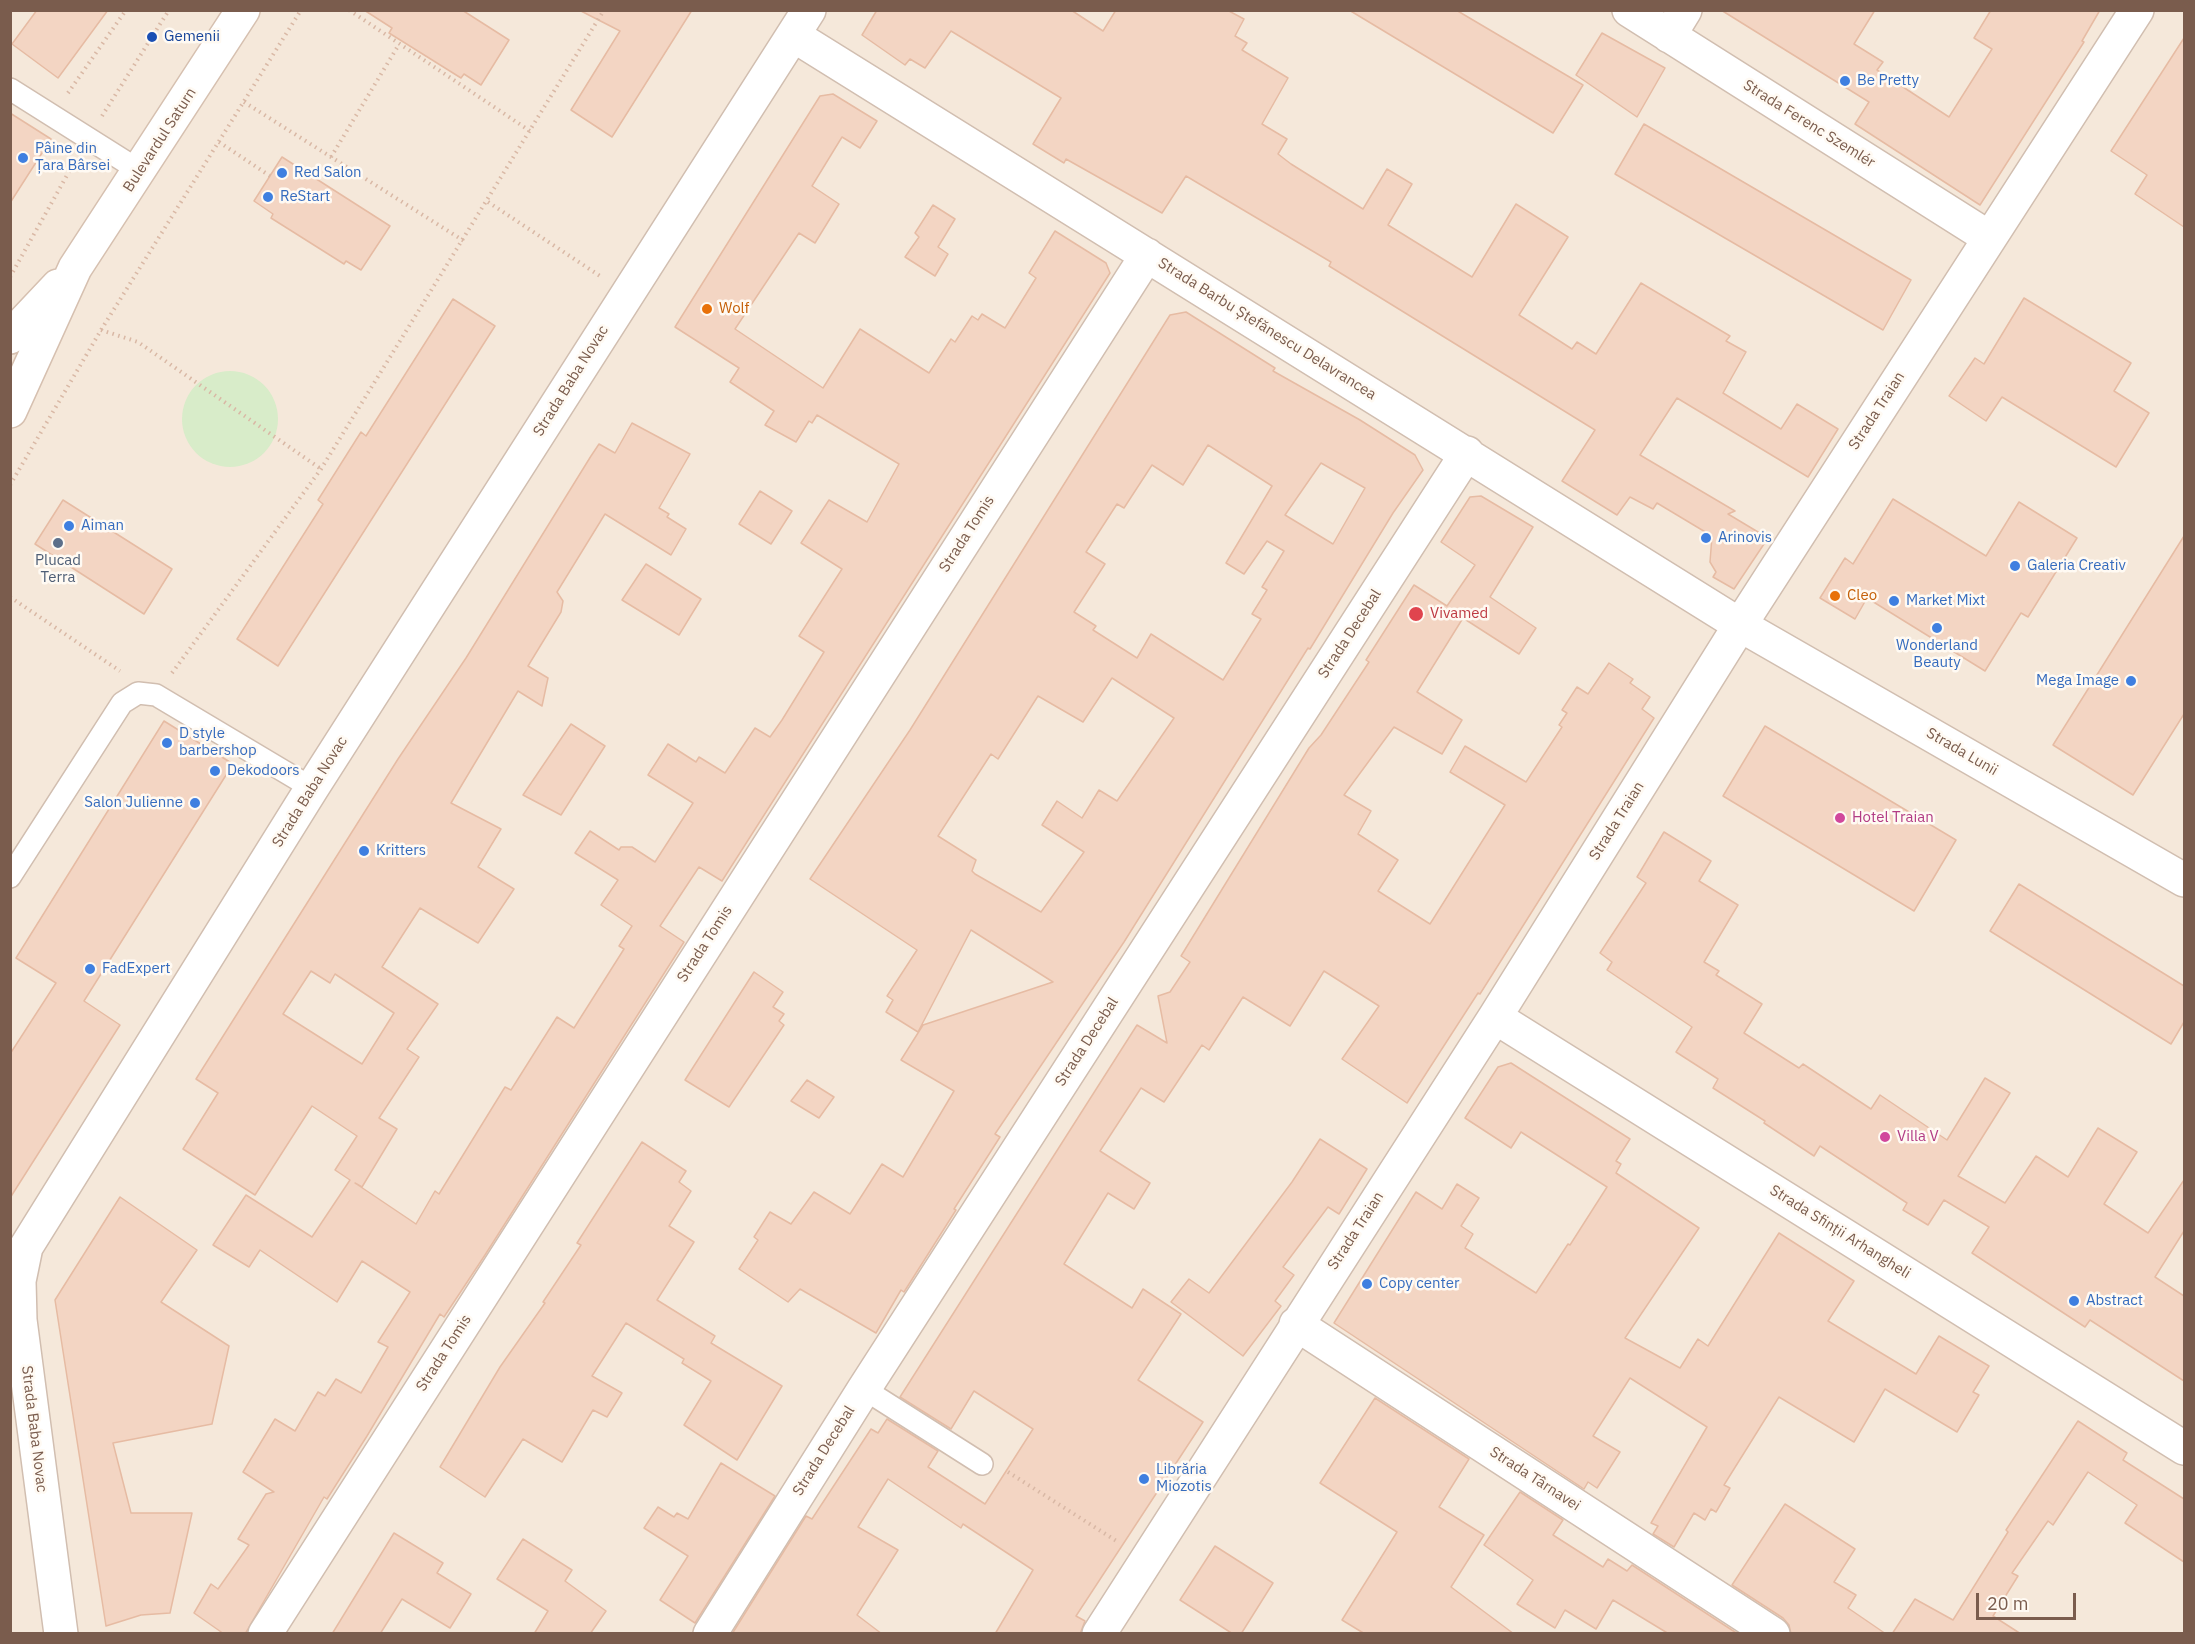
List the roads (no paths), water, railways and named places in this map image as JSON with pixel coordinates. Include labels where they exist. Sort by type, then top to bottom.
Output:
[{"type":"street","name":"Bulevardul Saturn","points":[[10,411],[75,268],[243,10]]},
{"type":"street","name":"Strada Ferenc Szemlér","points":[[1629,10],[1677,23],[1989,237]]},
{"type":"street","name":"Strada Traian","points":[[1099,1634],[1495,1017],[1740,625],[2138,10]]},
{"type":"street","name":"Strada Barbu Ștefănescu Delavrancea","points":[[801,23],[1147,255],[1740,625]]},
{"type":"street","name":"Strada Baba Novac","points":[[61,1634],[15,1320],[26,1246],[312,788],[801,23]]},
{"type":"street","name":"Strada Tomis","points":[[265,1634],[1147,255]]},
{"type":"street","name":"Bulevardul Saturn","points":[[10,337],[75,268]]},
{"type":"street","name":"Strada Decebal","points":[[710,1634],[864,1389],[1467,453]]},
{"type":"street","name":"Strada Lunii","points":[[1740,625],[2184,880]]},
{"type":"street","name":"Strada Sfinții Arhangheli","points":[[1495,1017],[2184,1448]]},
{"type":"street","name":"Strada Târnavei","points":[[1296,1324],[1773,1634]]},
{"type":"lane","points":[[10,89],[51,117],[140,171]]},
{"type":"lane","points":[[10,877],[122,703],[138,693],[156,695],[312,788]]},
{"type":"lane","points":[[864,1389],[982,1464]]},
{"type":"place","name":"Gemenii","points":[[152,37]]},
{"type":"place","name":"Be Pretty","points":[[1845,81]]},
{"type":"place","name":"Pâine din Țara Bârsei","points":[[23,158]]},
{"type":"place","name":"Red Salon","points":[[282,173]]},
{"type":"place","name":"ReStart","points":[[268,197]]},
{"type":"place","name":"Wolf","points":[[707,309]]},
{"type":"place","name":"Aiman","points":[[69,526]]},
{"type":"place","name":"Arinovis","points":[[1706,538]]},
{"type":"place","name":"Plucad Terra","points":[[58,543]]},
{"type":"place","name":"Galeria Creativ","points":[[2015,566]]},
{"type":"place","name":"Cleo","points":[[1835,596]]},
{"type":"place","name":"Market Mixt","points":[[1894,601]]},
{"type":"place","name":"Vivamed","points":[[1416,614]]},
{"type":"place","name":"Wonderland Beauty","points":[[1937,628]]},
{"type":"place","name":"Mega Image","points":[[2131,681]]},
{"type":"place","name":"D style barbershop","points":[[167,743]]},
{"type":"place","name":"Dekodoors","points":[[215,771]]},
{"type":"place","name":"Salon Julienne","points":[[195,803]]},
{"type":"place","name":"Hotel Traian","points":[[1840,818]]},
{"type":"place","name":"Kritters","points":[[364,851]]},
{"type":"place","name":"FadExpert","points":[[90,969]]},
{"type":"place","name":"Villa V","points":[[1885,1137]]},
{"type":"place","name":"Copy center","points":[[1367,1284]]},
{"type":"place","name":"Abstract","points":[[2074,1301]]},
{"type":"place","name":"Librăria Miozotis","points":[[1144,1479]]}]
